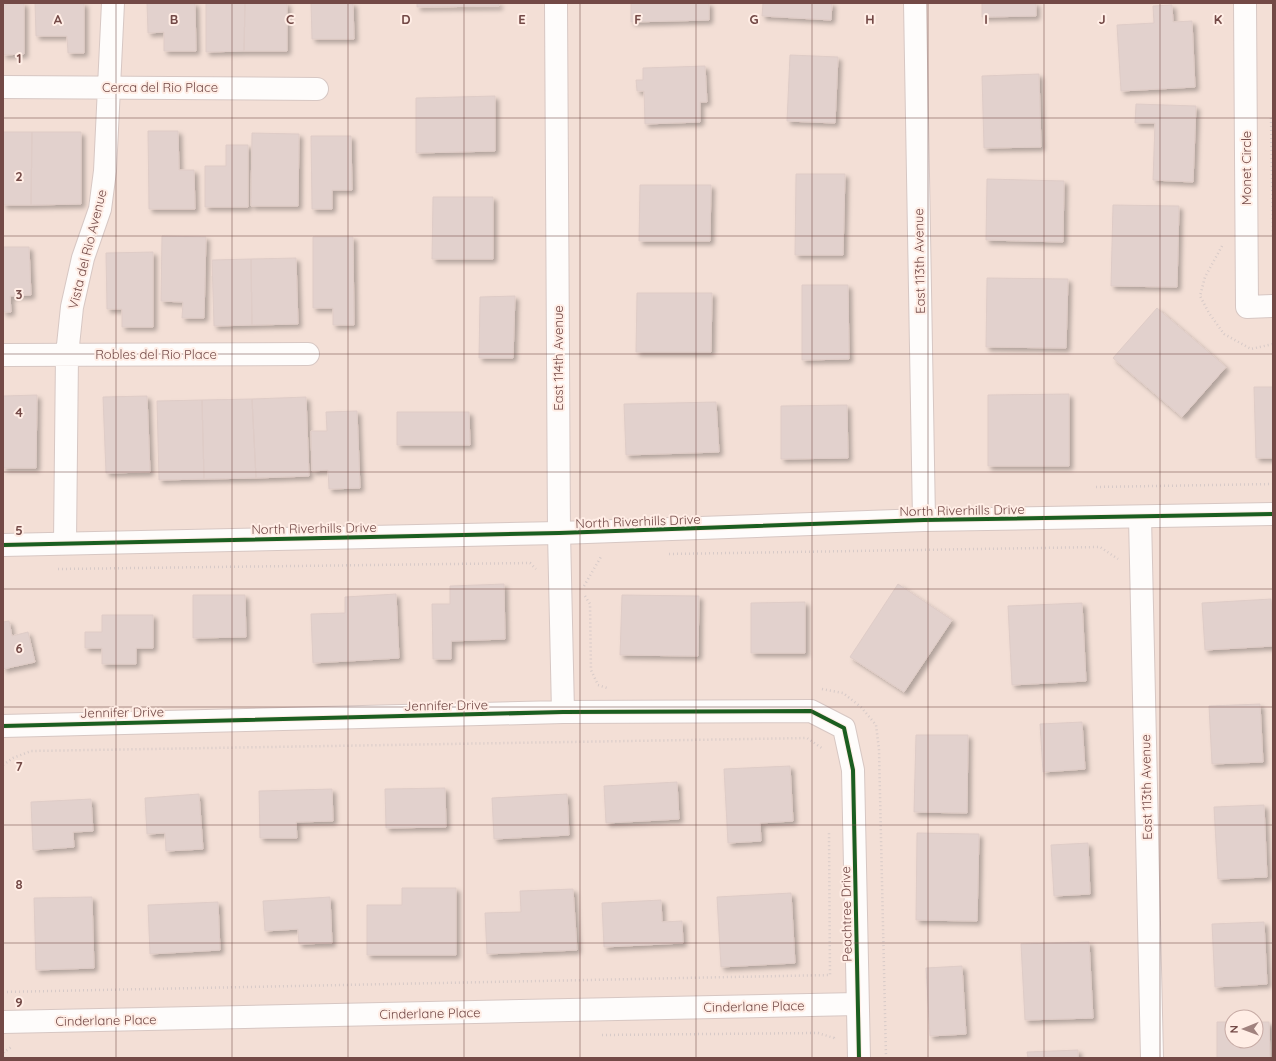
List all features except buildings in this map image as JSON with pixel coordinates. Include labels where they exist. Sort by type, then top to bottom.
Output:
[{"type":"street","name":"Vista del Rio Avenue","points":[[65,542],[67,355],[75,293],[83,258],[100,208],[105,171],[113,3]]},
{"type":"street","name":"East 114th Avenue","points":[[556,3],[560,534],[563,712]]},
{"type":"street","name":"East 113th Avenue","points":[[914,3],[924,520]]},
{"type":"street","name":"Monet Circle","points":[[1245,3],[1247,307],[1273,306]]},
{"type":"street","name":"Cerca del Rio Place","points":[[3,87],[317,89]]},
{"type":"street","name":"Robles del Rio Place","points":[[3,355],[308,354]]},
{"type":"street","name":"North Riverhills Drive","points":[[3,545],[65,542],[560,534],[924,520],[1273,514]]},
{"type":"street","name":"East 113th Avenue","points":[[1140,517],[1152,1058]]},
{"type":"street","name":"Jennifer Drive","points":[[3,726],[563,712],[811,711],[844,728],[853,770]]},
{"type":"street","name":"Peachtree Drive","points":[[853,770],[859,1058]]},
{"type":"street","name":"Cinderlane Place","points":[[3,1022],[858,1004]]},
{"type":"path","points":[[1096,487],[1273,484]]},
{"type":"path","points":[[665,554],[1100,547],[1118,559],[1118,564]]},
{"type":"path","points":[[609,555],[601,556],[581,592],[590,604],[591,670],[598,685],[614,688]]},
{"type":"path","points":[[51,569],[530,563],[540,572]]},
{"type":"path","points":[[816,688],[843,693],[861,707],[876,725],[879,749],[886,1058]]},
{"type":"path","points":[[3,765],[13,758],[32,752],[792,738],[808,738],[823,747],[825,752]]},
{"type":"path","points":[[3,992],[830,975],[829,825]]},
{"type":"shaded area","points":[[3,3],[1273,3],[1273,1058],[3,1058]]},
{"type":"cycle path","points":[[3,545],[559,533],[924,520],[1273,514]]},
{"type":"cycle path","points":[[3,726],[563,712],[811,711],[844,728],[853,770],[859,1058]]}]
